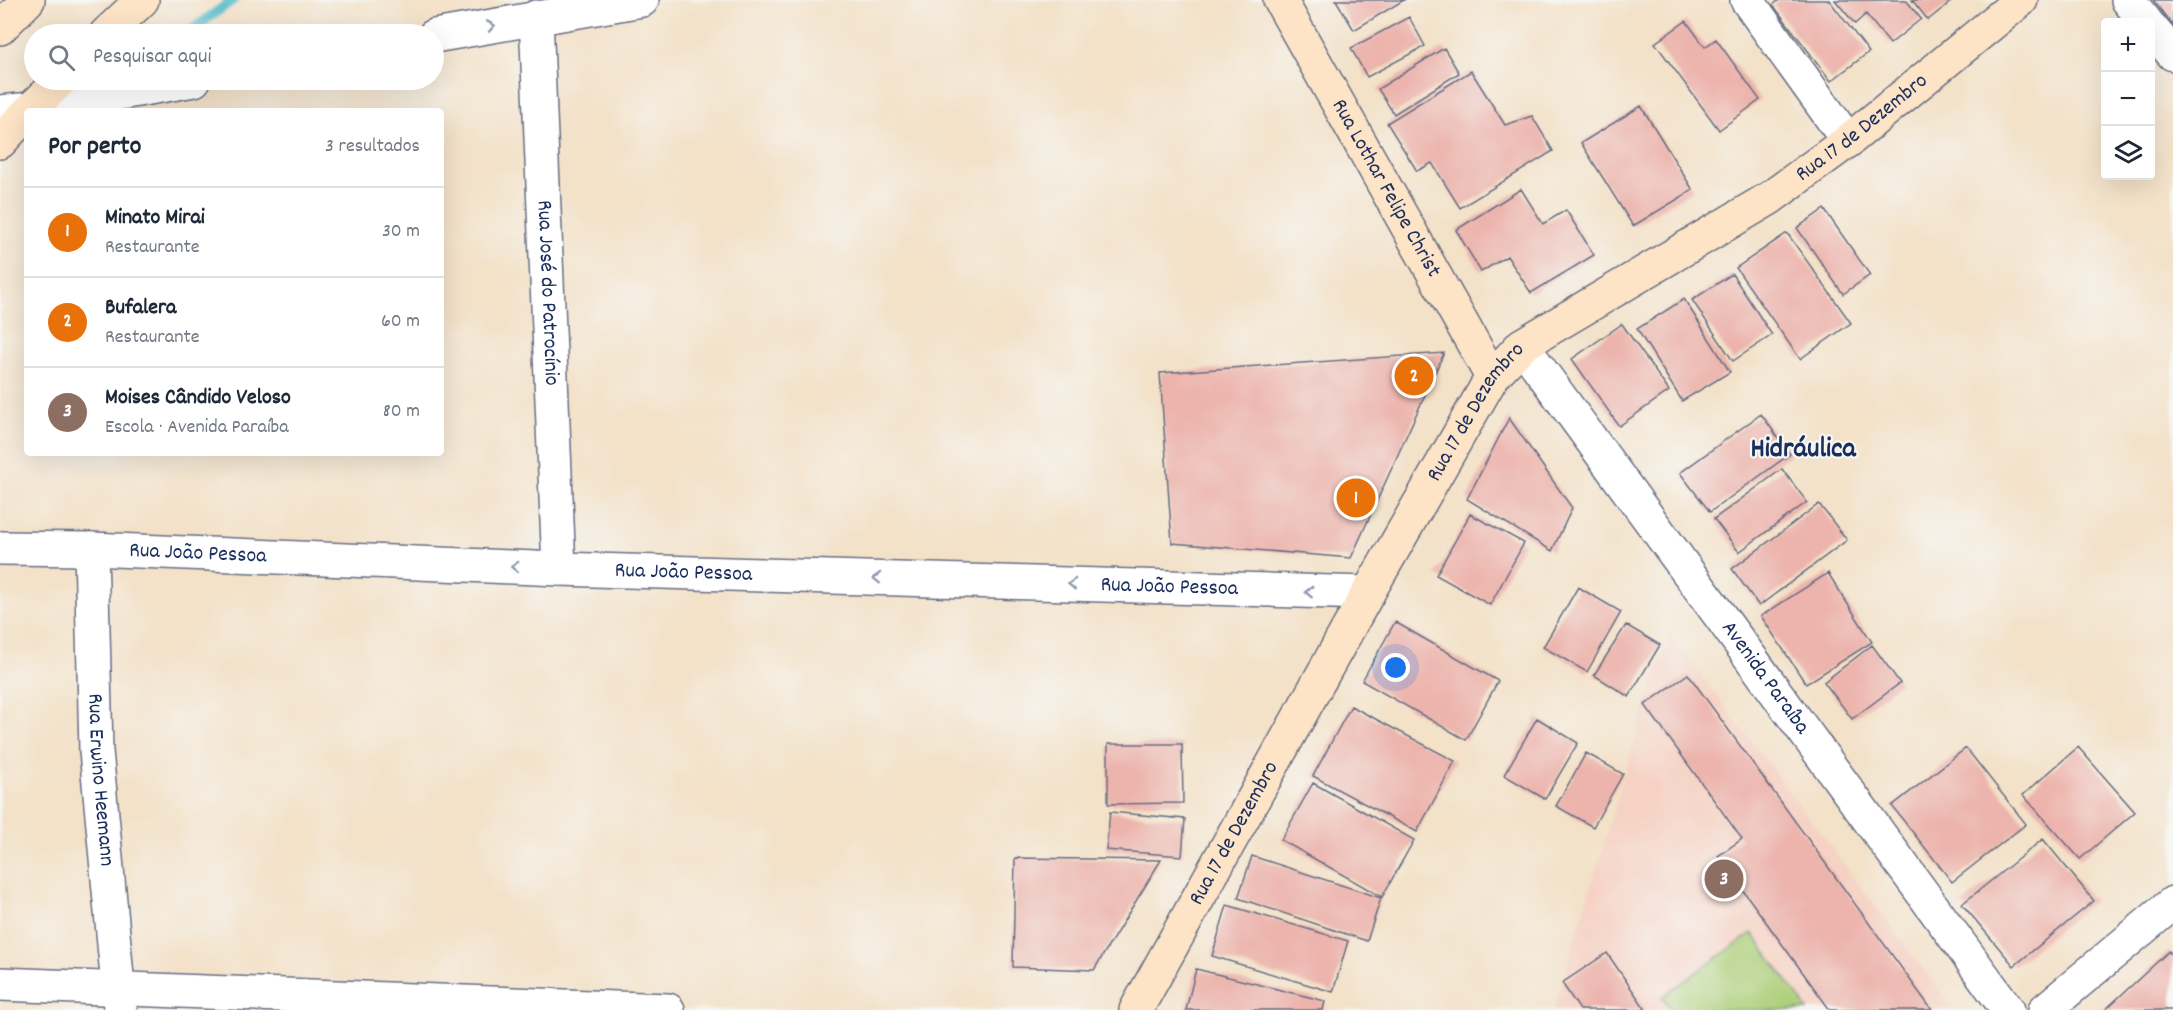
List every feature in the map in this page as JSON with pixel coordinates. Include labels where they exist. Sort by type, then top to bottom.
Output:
[{"type":"main road","points":[[0,28],[28,0]]},
{"type":"main road","points":[[116,24],[141,0]]},
{"type":"main road","name":"Rua Lothar Felipe Christ","points":[[1280,0],[1492,377]]},
{"type":"main road","name":"Rua 17 de Dezembro","points":[[1136,1010],[1368,593],[1492,377],[1522,345],[1770,198],[1848,141],[2021,0]]},
{"type":"main road","points":[[26,108],[48,90]]},
{"type":"main road","points":[[0,142],[22,111]]},
{"type":"street","points":[[444,34],[642,0]]},
{"type":"street","points":[[1747,0],[1848,141]]},
{"type":"street","points":[[2128,0],[2143,18]]},
{"type":"street","name":"Rua José do Patrocínio","points":[[537,17],[559,569]]},
{"type":"street","points":[[2155,32],[2173,54]]},
{"type":"street","points":[[39,108],[139,90]]},
{"type":"street","name":"Avenida Paraíba","points":[[1522,345],[2008,1010]]},
{"type":"street","name":"Rua João Pessoa","points":[[0,548],[91,549],[559,569],[1368,593]]},
{"type":"street","name":"Rua Erwino Heemann","points":[[91,549],[96,751],[119,998]]},
{"type":"street","points":[[2063,1004],[2173,903]]},
{"type":"street","points":[[0,984],[119,998],[668,1010]]},
{"type":"shaded area","points":[[1671,635],[1954,1010],[1554,1010],[1645,705]]},
{"type":"green space","points":[[1752,933],[1808,1010],[1672,1010],[1662,997]]},
{"type":"building","points":[[1336,0],[1404,0],[1354,30]]},
{"type":"building","points":[[1779,0],[1829,0],[1869,52],[1831,81],[1773,5]]},
{"type":"building","points":[[1835,0],[1906,0],[1921,19],[1890,44],[1866,14],[1855,24]]},
{"type":"building","points":[[1912,0],[1953,0],[1928,20]]},
{"type":"building","points":[[2153,0],[2173,0],[2173,26]]},
{"type":"building","points":[[1409,17],[1425,46],[1367,77],[1351,48]]},
{"type":"building","points":[[1686,21],[1705,47],[1716,39],[1760,100],[1719,130],[1655,43]]},
{"type":"building","points":[[1444,48],[1459,73],[1394,114],[1378,89]]},
{"type":"building","points":[[1471,71],[1505,125],[1532,116],[1553,151],[1460,208],[1432,163],[1417,171],[1387,123]]},
{"type":"building","points":[[1641,106],[1693,190],[1633,226],[1581,143]]},
{"type":"building","points":[[1521,189],[1543,224],[1566,210],[1594,255],[1531,293],[1507,256],[1481,272],[1456,230]]},
{"type":"building","points":[[1824,209],[1870,275],[1843,294],[1797,228]]},
{"type":"building","points":[[1787,233],[1851,323],[1800,359],[1736,268]]},
{"type":"building","points":[[1732,274],[1772,335],[1733,361],[1692,300]]},
{"type":"building","points":[[1684,299],[1730,372],[1682,401],[1637,329]]},
{"type":"building","points":[[1622,324],[1669,391],[1619,426],[1572,359]]},
{"type":"building","points":[[1444,353],[1351,558],[1172,543],[1160,373]]},
{"type":"building","points":[[1761,414],[1790,454],[1710,512],[1680,473]]},
{"type":"building","points":[[1509,418],[1572,508],[1552,551],[1467,499]]},
{"type":"building","points":[[1782,469],[1807,502],[1739,552],[1714,519]]},
{"type":"building","points":[[1819,504],[1847,540],[1759,606],[1732,569]]},
{"type":"building","points":[[1470,514],[1524,543],[1490,605],[1436,575]]},
{"type":"building","points":[[1828,573],[1872,642],[1806,684],[1761,616]]},
{"type":"building","points":[[1578,587],[1621,612],[1587,672],[1543,647]]},
{"type":"building","points":[[1395,622],[1498,681],[1466,740],[1362,681]]},
{"type":"building","points":[[1626,625],[1660,645],[1629,697],[1594,675]]},
{"type":"building","points":[[1872,645],[1900,683],[1852,719],[1824,682]]},
{"type":"building","points":[[1688,674],[1932,1010],[1830,1010],[1718,856],[1742,839],[1645,705]]},
{"type":"building","points":[[1351,706],[1455,761],[1417,832],[1313,776]]},
{"type":"building","points":[[1537,718],[1578,743],[1545,799],[1504,775]]},
{"type":"building","points":[[1108,744],[1182,744],[1183,803],[1108,804]]},
{"type":"building","points":[[2078,747],[2135,812],[2080,859],[2023,795]]},
{"type":"building","points":[[1966,748],[2026,824],[1952,882],[1892,806]]},
{"type":"building","points":[[1586,753],[1623,774],[1593,827],[1556,806]]},
{"type":"building","points":[[1313,783],[1414,840],[1382,897],[1281,840]]},
{"type":"building","points":[[1110,812],[1185,819],[1182,856],[1106,850]]},
{"type":"building","points":[[2043,839],[2094,901],[2014,966],[1962,904]]},
{"type":"building","points":[[1252,856],[1381,898],[1367,941],[1238,898]]},
{"type":"building","points":[[1015,858],[1161,860],[1094,970],[1013,967]]},
{"type":"building","points":[[1227,905],[1348,941],[1333,992],[1212,956]]},
{"type":"building","points":[[2169,951],[2173,956],[2173,1010],[2105,1010]]},
{"type":"building","points":[[1607,953],[1646,1010],[1580,1010],[1562,983]]},
{"type":"building","points":[[1196,969],[1325,1001],[1323,1010],[1186,1010]]},
{"type":"waterway","points":[[200,24],[233,0]]},
{"type":"place","name":"Bufalera","points":[[1414,376]]},
{"type":"place","name":"Minato Mirai","points":[[1356,498]]},
{"type":"place","name":"Moises Cândido Veloso","points":[[1724,879]]},
{"type":"district","name":"Hidráulica","points":[[1803,451]]}]
